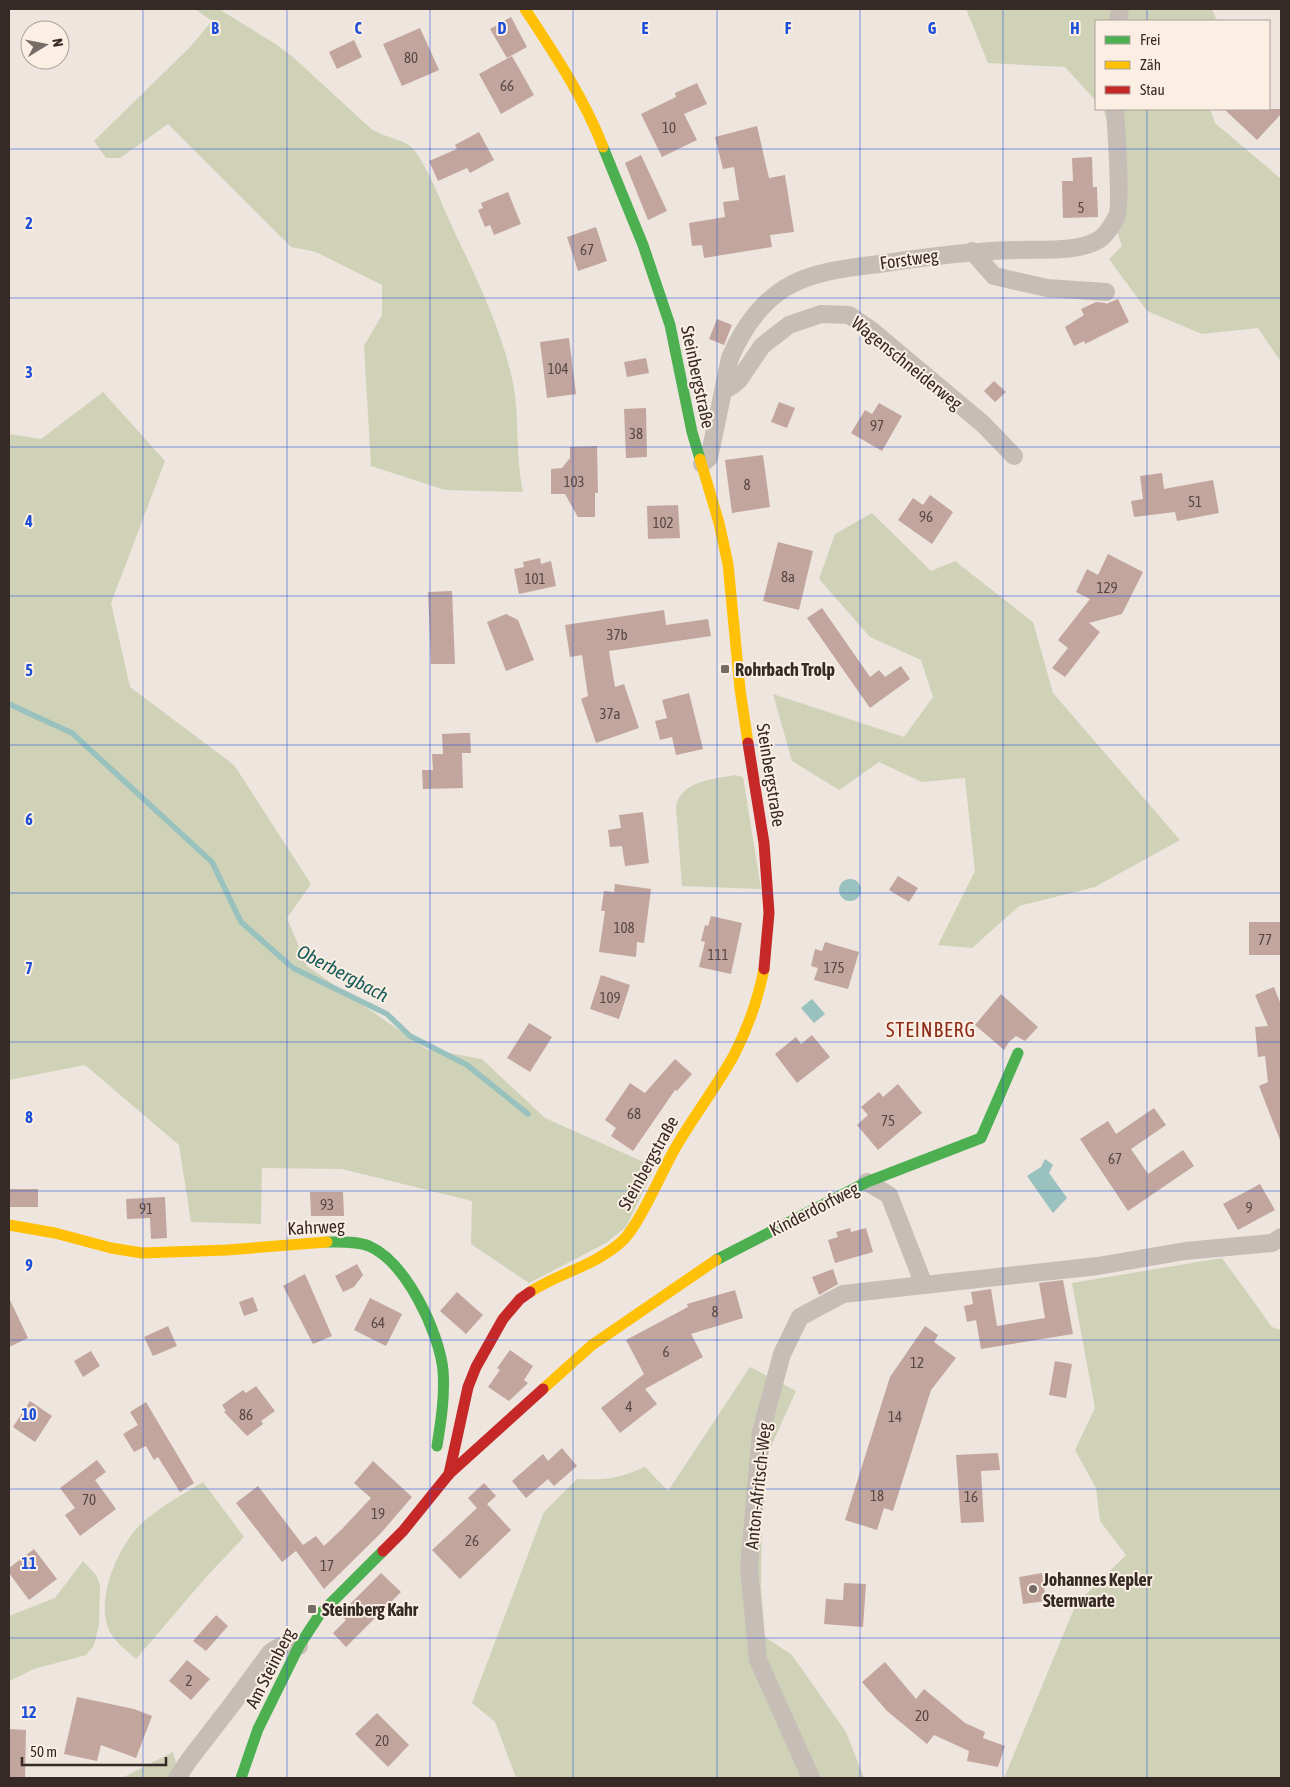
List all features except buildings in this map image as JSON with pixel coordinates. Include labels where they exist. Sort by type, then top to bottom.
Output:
[{"type":"main road","name":"Steinbergstraße","points":[[449,1474],[468,1387],[476,1367],[503,1319],[520,1299],[533,1290],[560,1276],[582,1268],[610,1252],[622,1242],[636,1222],[674,1150],[734,1055],[749,1022],[759,992],[766,960],[770,913],[764,843],[740,689],[728,564],[719,523],[692,432],[670,325],[643,244],[595,126],[556,56],[525,9]]},
{"type":"main road","points":[[867,1182],[981,1138],[1018,1053]]},
{"type":"main road","name":"Kinderdorfweg","points":[[449,1474],[600,1340],[715,1260],[867,1182]]},
{"type":"main road","name":"Kahrweg","points":[[9,1225],[61,1234],[106,1247],[134,1252],[248,1249],[336,1242],[355,1243],[367,1246],[378,1252],[390,1262],[404,1279],[425,1311],[435,1331],[444,1380],[443,1414],[437,1462],[449,1474]]},
{"type":"main road","name":"Am Steinberg","points":[[241,1778],[258,1729],[299,1646],[320,1614],[402,1531],[449,1474]]},
{"type":"street","name":"Forstweg","points":[[702,464],[709,458],[730,358],[742,332],[760,308],[785,288],[797,282],[831,272],[972,251],[1079,247],[1101,239],[1118,216],[1118,147],[1115,110]]},
{"type":"street","points":[[972,251],[994,276],[1047,288],[1106,292]]},
{"type":"street","name":"Wagenschneiderweg","points":[[723,391],[739,380],[762,346],[790,325],[822,314],[849,315],[871,330],[983,424],[1014,456]]},
{"type":"street","name":"Kinderdorfweg","points":[[867,1182],[888,1195],[924,1285]]},
{"type":"street","points":[[924,1285],[1098,1266],[1185,1251],[1272,1243],[1281,1237]]},
{"type":"street","name":"Anton-Afritsch-Weg","points":[[811,1778],[758,1660],[749,1568],[761,1432],[782,1354],[800,1316],[843,1294],[924,1285]]},
{"type":"street","points":[[177,1778],[188,1760],[233,1704],[270,1652],[284,1645],[299,1646]]},
{"type":"green space","points":[[195,9],[219,9],[277,45],[293,57],[369,127],[410,146],[421,160],[477,279],[508,361],[515,397],[519,465],[523,492],[445,490],[371,466],[364,346],[382,315],[382,285],[316,252],[291,247],[168,124],[120,158],[106,158],[94,141],[190,47],[212,21]]},
{"type":"green space","points":[[966,9],[1212,9],[1217,20],[1095,20],[1095,100],[1065,67],[988,63]]},
{"type":"green space","points":[[1103,110],[1210,110],[1215,123],[1281,179],[1281,362],[1258,328],[1202,334],[1147,311],[1109,259],[1122,246],[1111,213],[1108,123]]},
{"type":"green space","points":[[103,392],[165,461],[111,603],[130,687],[234,765],[311,884],[287,918],[307,966],[426,1049],[482,1059],[545,1118],[655,1167],[626,1227],[606,1243],[529,1283],[471,1244],[472,1201],[342,1169],[262,1168],[261,1224],[191,1222],[179,1145],[85,1065],[9,1080],[9,434],[41,439]]},
{"type":"green space","points":[[872,513],[931,571],[955,561],[1033,622],[1053,693],[1180,840],[1095,887],[1019,906],[972,948],[938,945],[975,871],[965,778],[922,782],[879,762],[839,790],[792,761],[773,694],[904,737],[933,697],[921,660],[870,637],[819,579],[835,534]]},
{"type":"green space","points":[[735,775],[743,777],[761,889],[682,886],[676,807],[679,798],[684,792],[699,783]]},
{"type":"green space","points":[[1222,1258],[1272,1327],[1281,1330],[1281,1778],[1004,1778],[1076,1604],[1126,1555],[1100,1521],[1096,1488],[1075,1450],[1095,1408],[1072,1283]]},
{"type":"green space","points":[[750,1367],[796,1391],[769,1451],[762,1500],[761,1586],[765,1637],[792,1655],[846,1732],[864,1778],[516,1778],[495,1722],[472,1703],[544,1512],[577,1479],[612,1478],[645,1467],[668,1491]]},
{"type":"green space","points":[[203,1482],[244,1537],[207,1576],[136,1659],[115,1640],[106,1620],[105,1606],[111,1575],[124,1546],[140,1525],[162,1507]]},
{"type":"green space","points":[[83,1561],[96,1575],[100,1585],[99,1625],[94,1645],[86,1655],[34,1669],[9,1681],[9,1616],[55,1598]]},
{"type":"green space","points":[[173,1752],[176,1763],[171,1778],[122,1778]]},
{"type":"water","points":[[850,879],[858,882],[861,890],[858,898],[850,901],[842,898],[839,890],[842,882]]},
{"type":"water","points":[[812,999],[825,1014],[814,1023],[801,1008]]},
{"type":"water","points":[[1045,1159],[1053,1165],[1049,1173],[1067,1198],[1053,1213],[1027,1176],[1041,1167]]},
{"type":"waterway","name":"Oberbergbach","points":[[9,704],[72,733],[212,862],[241,922],[293,968],[387,1014],[410,1036],[467,1065],[528,1114]]},
{"type":"traffic: fast","points":[[603,147],[643,245],[670,325],[692,432],[700,459]]},
{"type":"traffic: fast","points":[[716,1260],[867,1182],[981,1138],[1018,1053]]},
{"type":"traffic: fast","points":[[327,1242],[364,1244],[383,1254],[408,1282],[428,1318],[440,1354],[443,1370],[443,1399],[437,1446]]},
{"type":"traffic: fast","points":[[241,1778],[258,1729],[299,1646],[320,1614],[383,1551]]},
{"type":"traffic: slow","points":[[525,9],[578,93],[603,147]]},
{"type":"traffic: slow","points":[[700,459],[719,523],[728,564],[740,689],[748,743]]},
{"type":"traffic: slow","points":[[530,1292],[598,1258],[627,1236],[642,1213],[680,1139],[734,1055],[752,1013],[764,969]]},
{"type":"traffic: slow","points":[[9,1225],[55,1233],[111,1248],[142,1253],[227,1250],[327,1242]]},
{"type":"traffic: slow","points":[[543,1389],[592,1345],[716,1260]]},
{"type":"traffic: jam","points":[[748,743],[764,843],[769,913],[764,969]]},
{"type":"traffic: jam","points":[[449,1474],[468,1387],[476,1367],[503,1319],[520,1299],[530,1292]]},
{"type":"traffic: jam","points":[[383,1551],[403,1531],[449,1474],[543,1389]]},
{"type":"place","name":"Rohrbach Trolp","points":[[725,669]]},
{"type":"place","name":"Johannes Kepler Sternwarte","points":[[1033,1589]]},
{"type":"place","name":"Steinberg Kahr","points":[[312,1609]]},
{"type":"district","name":"STEINBERG","points":[[931,1029]]}]
